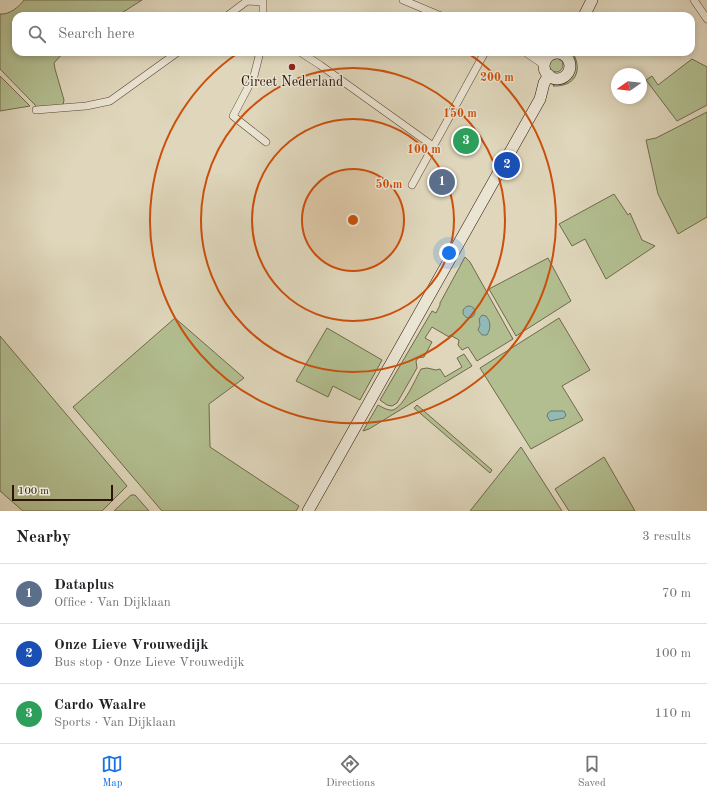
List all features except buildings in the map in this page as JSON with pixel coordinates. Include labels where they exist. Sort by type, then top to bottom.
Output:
[{"type":"main road","points":[[586,12],[592,0]]},
{"type":"main road","points":[[552,56],[546,61],[545,68],[552,77]]},
{"type":"main road","points":[[308,511],[540,99],[544,84],[552,77],[565,76],[570,69],[571,65],[566,56]]},
{"type":"street","points":[[403,0],[432,12]]},
{"type":"street","points":[[694,0],[707,19]]},
{"type":"street","points":[[232,12],[247,1],[262,1],[263,12]]},
{"type":"street","points":[[36,110],[86,106],[110,101],[172,56]]},
{"type":"street","points":[[259,56],[254,76],[233,116],[266,142]]},
{"type":"street","points":[[306,56],[433,146]]},
{"type":"street","points":[[412,185],[483,56]]},
{"type":"street","points":[[534,56],[546,61]]},
{"type":"street","points":[[538,56],[546,61]]},
{"type":"green space","points":[[24,0],[142,0],[123,12],[12,12],[12,56],[60,56],[54,63],[64,100],[63,105],[38,108],[0,69],[0,14],[14,10]]},
{"type":"green space","points":[[571,56],[574,56],[577,66],[575,77],[567,84],[553,86],[556,83],[564,81],[568,78],[572,68]]},
{"type":"green space","points":[[553,58],[559,58],[563,62],[563,68],[559,72],[553,72],[549,68],[549,62]]},
{"type":"green space","points":[[692,59],[707,67],[707,105],[677,121],[647,79],[652,76],[658,85]]},
{"type":"green space","points":[[0,76],[30,106],[0,111]]},
{"type":"green space","points":[[707,112],[707,217],[678,234],[658,194],[646,140],[656,138]]},
{"type":"green space","points":[[614,194],[628,215],[630,213],[642,240],[655,246],[606,279],[585,239],[572,246],[559,224]]},
{"type":"green space","points":[[465,257],[470,262],[513,339],[477,361],[468,347],[462,350],[458,345],[459,340],[450,335],[449,337],[432,327],[425,338],[432,342],[424,357],[418,358],[416,361],[417,368],[397,403],[392,406],[387,405],[380,400],[432,311],[436,313]]},
{"type":"green space","points":[[548,258],[571,301],[516,336],[489,289]]},
{"type":"green space","points":[[175,318],[244,378],[209,404],[210,447],[299,506],[296,511],[162,511],[73,407]]},
{"type":"green space","points":[[559,318],[590,370],[562,386],[583,420],[531,449],[480,368]]},
{"type":"green space","points":[[327,328],[382,360],[360,400],[333,386],[328,397],[296,381]]},
{"type":"green space","points":[[0,336],[127,486],[102,511],[23,511],[0,491]]},
{"type":"green space","points":[[464,354],[472,366],[369,429],[363,431],[378,405],[385,409],[391,410],[397,408],[409,392],[421,369],[440,369],[445,377],[462,367],[457,358]]},
{"type":"green space","points":[[417,405],[492,470],[490,473],[414,408]]},
{"type":"green space","points":[[521,447],[562,511],[470,511]]},
{"type":"green space","points":[[604,457],[635,511],[569,511],[555,489]]},
{"type":"green space","points":[[131,495],[135,495],[149,511],[114,511]]},
{"type":"water","points":[[467,306],[471,306],[475,312],[471,318],[467,318],[463,314],[463,310]]},
{"type":"water","points":[[482,315],[488,318],[490,323],[487,335],[482,335],[478,330],[480,325],[479,319]]},
{"type":"water","points":[[551,411],[564,411],[566,415],[564,418],[550,421],[547,416]]},
{"type":"place","name":"Circet Nederland","points":[[292,67]]},
{"type":"place","name":"Cardo Waalre","points":[[466,141]]},
{"type":"place","name":"Onze Lieve Vrouwedijk","points":[[507,165]]},
{"type":"place","name":"Dataplus","points":[[442,182]]}]
